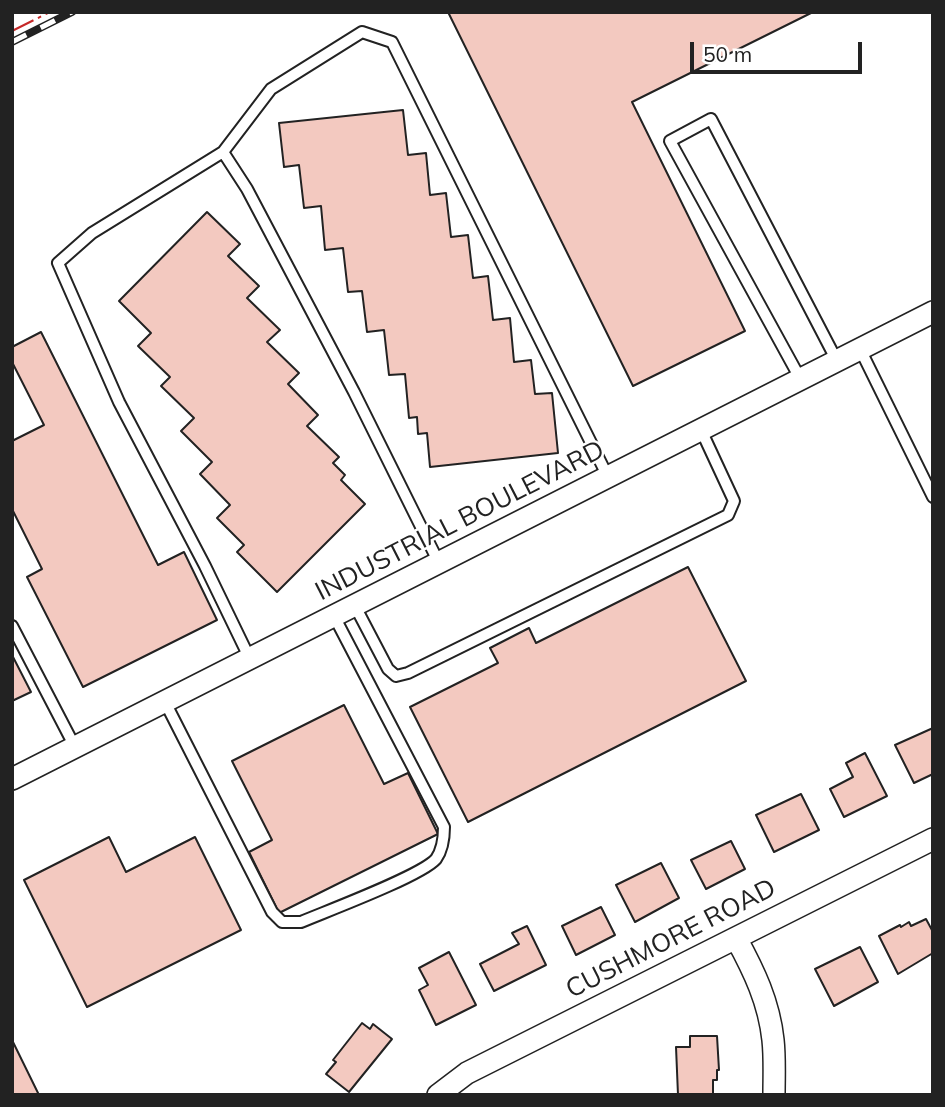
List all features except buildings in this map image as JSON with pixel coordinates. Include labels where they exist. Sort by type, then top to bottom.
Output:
[{"type":"street","name":"INDUSTRIAL BOULEVARD","points":[[12,779],[933,312]]},
{"type":"street","name":"CUSHMORE ROAD","points":[[438,1095],[467,1073],[933,839]]},
{"type":"street","points":[[736,938],[766,1003],[774,1041],[774,1095]]},
{"type":"lane","points":[[250,659],[205,566],[119,402],[58,263],[92,233],[223,152],[271,89],[362,32],[392,42],[608,477]]},
{"type":"lane","points":[[801,380],[670,141],[711,119],[837,361]]},
{"type":"lane","points":[[223,152],[247,189],[354,392],[439,563]]},
{"type":"lane","points":[[860,349],[933,497]]},
{"type":"lane","points":[[355,606],[388,669],[396,676],[408,673],[728,515],[734,501],[701,430]]},
{"type":"lane","points":[[165,702],[272,912],[282,922],[301,922],[413,873],[435,859],[444,843],[444,827],[334,616]]},
{"type":"lane","points":[[12,626],[75,747]]},
{"type":"railway","points":[[12,42],[72,12]]},
{"type":"power","points":[[12,31],[50,12]]}]
